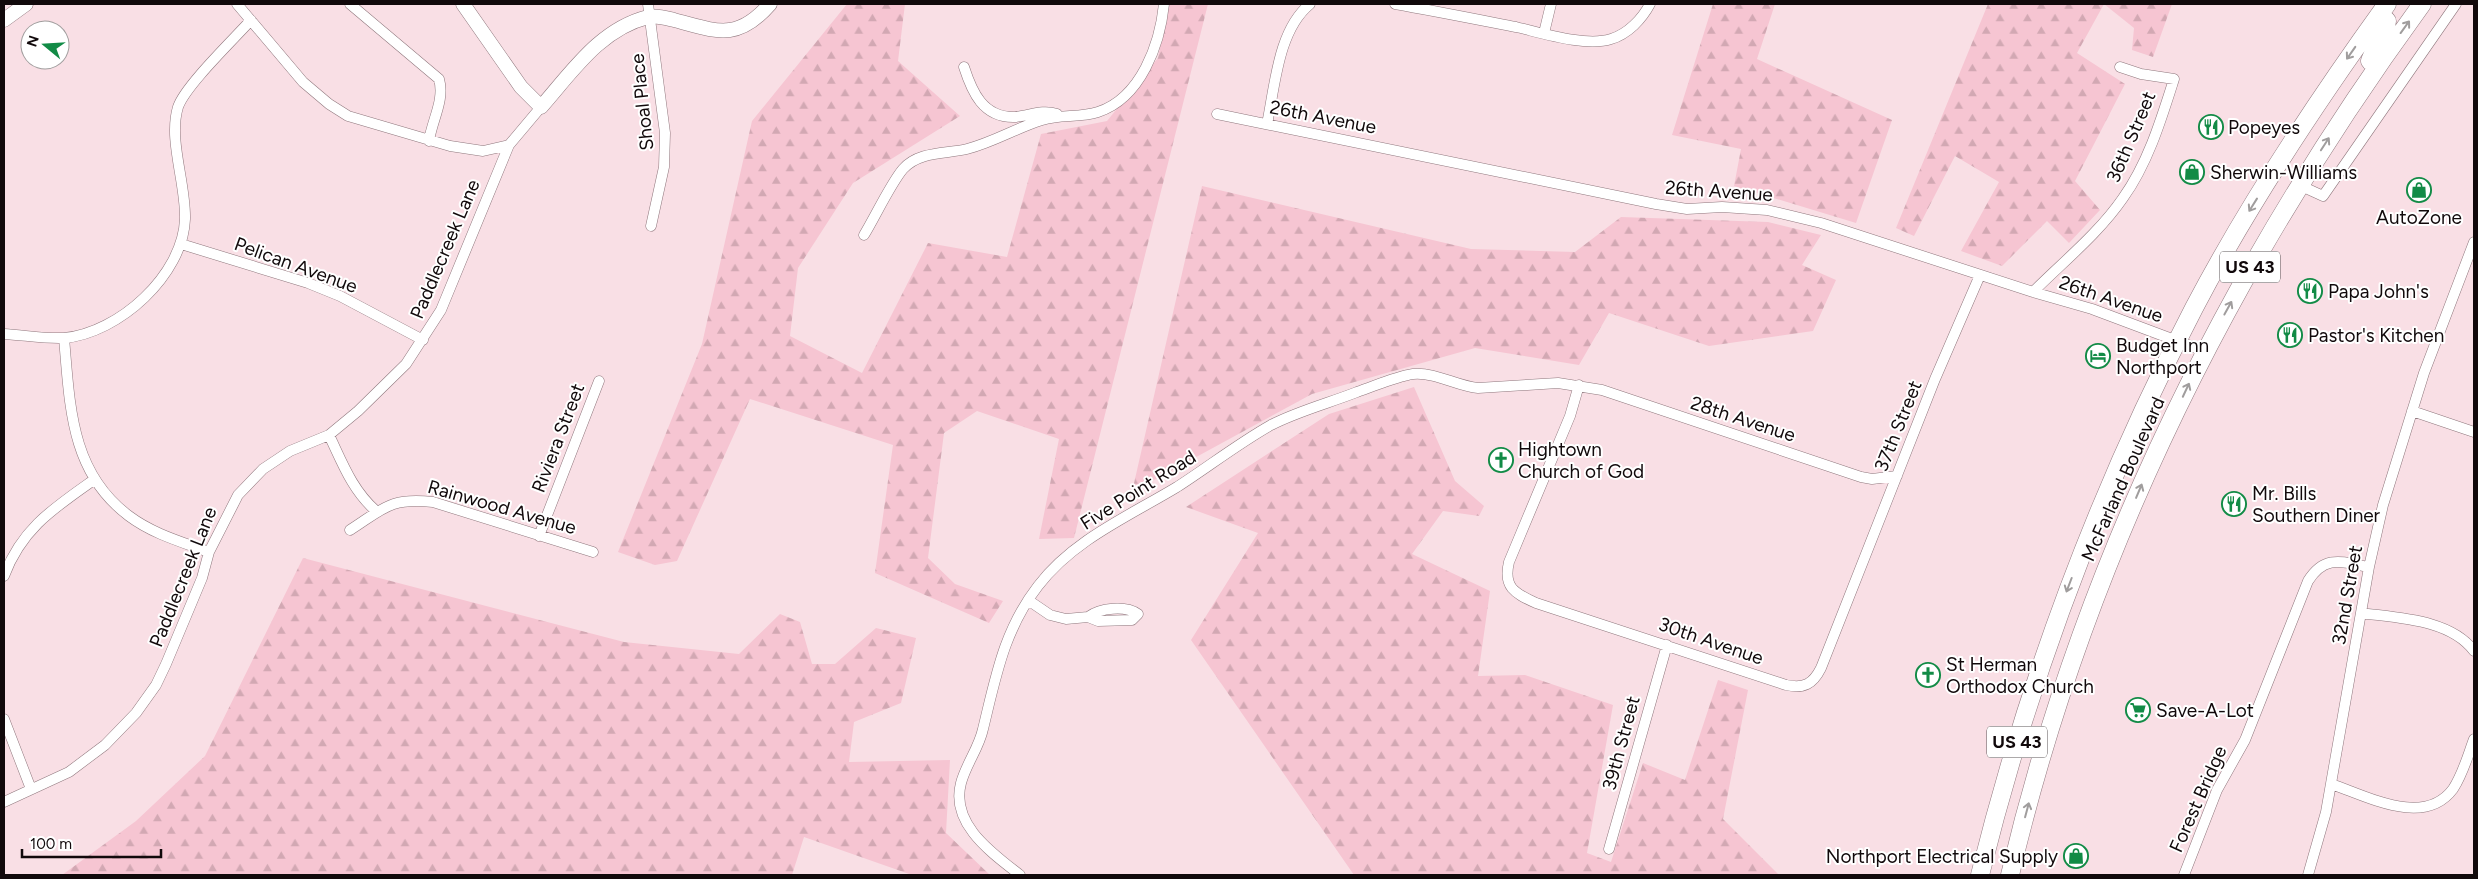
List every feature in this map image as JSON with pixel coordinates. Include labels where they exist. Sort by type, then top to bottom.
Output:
[{"type":"highway","name":"McFarland Boulevard","points":[[2010,875],[2048,734],[2092,607],[2143,482],[2204,351],[2299,185],[2367,79],[2422,4]]},
{"type":"highway","name":"McFarland Boulevard","points":[[1980,875],[2003,788],[2052,632],[2109,489],[2178,341],[2237,231],[2308,116],[2383,9]]},
{"type":"highway","points":[[2367,79],[2374,49],[2386,29],[2387,21],[2383,9]]},
{"type":"street","points":[[4,20],[26,4]]},
{"type":"street","points":[[237,4],[303,82],[329,104],[359,120],[428,141],[483,151],[509,145]]},
{"type":"street","points":[[350,4],[439,79],[442,96],[432,122],[428,141]]},
{"type":"street","points":[[463,4],[521,87],[541,107],[602,40],[649,10],[673,20],[710,31],[732,30],[743,26],[755,18],[770,4]]},
{"type":"street","points":[[864,234],[904,169],[922,157],[986,144],[1040,120],[1097,113],[1107,108],[1125,94],[1140,77],[1151,57],[1158,36],[1164,4]]},
{"type":"street","points":[[1268,124],[1286,38],[1296,18],[1310,4]]},
{"type":"street","points":[[1395,4],[1590,41],[1612,39],[1640,20],[1650,4]]},
{"type":"street","points":[[1544,33],[1551,4]]},
{"type":"street","points":[[2299,185],[2322,196],[2456,4]]},
{"type":"street","name":"Shoal Place","points":[[649,10],[665,145],[662,179],[651,226]]},
{"type":"street","points":[[4,334],[64,338],[98,328],[128,311],[146,296],[161,278],[181,244],[185,220],[184,185],[175,134],[179,105],[192,86],[251,20]]},
{"type":"street","points":[[964,67],[975,98],[986,109],[1000,115],[1014,117],[1040,112],[1062,116]]},
{"type":"street","name":"36th Street","points":[[2033,292],[2110,215],[2124,197],[2155,136],[2174,79],[2141,74],[2120,67]]},
{"type":"street","name":"Paddlecreek Lane","points":[[4,802],[69,772],[105,745],[136,712],[156,685],[202,578],[209,552],[226,515],[246,485],[263,469],[290,451],[329,435],[358,411],[406,364],[441,310],[509,145],[541,107]]},
{"type":"street","name":"26th Avenue","points":[[1217,114],[1664,205],[1688,209],[1744,208],[1778,212],[1822,223],[2033,292],[2092,309],[2204,351]]},
{"type":"street","points":[[483,151],[499,166]]},
{"type":"street","name":"32nd Street","points":[[2308,875],[2326,812],[2369,567],[2383,505],[2412,411],[2474,242]]},
{"type":"street","name":"Pelican Avenue","points":[[181,244],[340,296],[423,340]]},
{"type":"street","name":"37th Street","points":[[1852,591],[1935,379],[1980,275]]},
{"type":"street","points":[[64,338],[74,432],[81,452],[95,480],[114,503],[130,517],[168,537],[209,552]]},
{"type":"street","name":"Five Point Road","points":[[1020,875],[991,852],[975,836],[959,806],[961,784],[982,732],[1003,647],[1028,600],[1062,560],[1115,522],[1175,488],[1272,425],[1292,416],[1411,374],[1433,376],[1466,387],[1478,388],[1558,384],[1579,385]]},
{"type":"street","name":"Riviera Street","points":[[540,536],[599,381]]},
{"type":"street","name":"28th Avenue","points":[[1579,385],[1634,401],[1861,477],[1872,479],[1896,476]]},
{"type":"street","name":"30th Avenue","points":[[1579,385],[1570,416],[1509,562],[1507,572],[1508,583],[1515,592],[1536,603],[1797,688],[1808,686],[1816,678],[1852,591]]},
{"type":"street","points":[[2412,411],[2474,432]]},
{"type":"street","points":[[329,435],[354,486],[364,500],[376,511]]},
{"type":"street","points":[[4,576],[17,548],[30,529],[55,506],[95,480]]},
{"type":"street","name":"Rainwood Avenue","points":[[350,530],[387,505],[410,499],[433,502],[593,552]]},
{"type":"street","name":"Forest Bridge","points":[[2184,875],[2217,790],[2245,740],[2308,581],[2323,564],[2334,561],[2369,567]]},
{"type":"street","points":[[1028,600],[1050,615],[1066,620],[1088,617],[1098,621],[1132,620],[1141,614],[1132,610],[1097,610],[1088,617]]},
{"type":"street","points":[[1113,610],[1114,621]]},
{"type":"street","points":[[2361,613],[2408,620],[2442,628],[2462,639],[2474,651]]},
{"type":"street","name":"39th Street","points":[[1609,850],[1667,645]]},
{"type":"street","points":[[4,718],[31,789]]},
{"type":"street","points":[[2331,784],[2403,808],[2426,808],[2437,803],[2454,787],[2474,739]]},
{"type":"green space","points":[[847,4],[905,4],[898,61],[960,116],[853,183],[798,268],[790,336],[862,373],[928,243],[1007,257],[1041,134],[1107,121],[1158,58],[1168,4],[1208,4],[1074,538],[1039,539],[1059,439],[977,411],[944,433],[928,558],[955,584],[1003,601],[989,623],[875,573],[893,445],[750,399],[677,561],[655,565],[618,552],[702,344],[752,121]]},
{"type":"green space","points":[[1713,4],[1775,4],[1757,59],[1892,120],[1856,223],[1734,186],[1741,149],[1672,135]]},
{"type":"green space","points":[[1988,4],[2104,4],[2077,53],[2125,84],[2075,181],[2100,210],[2069,243],[2047,221],[2002,266],[1961,251],[1999,182],[1955,156],[1914,236],[1896,228]]},
{"type":"green space","points":[[2104,4],[2172,4],[2153,57],[2132,50],[2134,28]]},
{"type":"green space","points":[[1202,186],[1471,249],[1575,252],[1621,217],[1768,222],[1821,235],[1802,265],[1836,280],[1813,331],[1709,346],[1609,313],[1579,365],[1475,348],[1312,394],[1132,492]]},
{"type":"green space","points":[[1414,387],[1455,481],[1484,506],[1479,516],[1443,511],[1412,554],[1490,591],[1478,676],[1525,675],[1613,705],[1587,853],[1611,862],[1643,763],[1685,780],[1718,680],[1748,690],[1723,819],[1779,875],[1354,875],[1191,640],[1258,533],[1186,507],[1329,414]]},
{"type":"green space","points":[[303,558],[624,642],[739,654],[780,614],[800,622],[812,664],[835,664],[876,628],[916,638],[901,703],[854,722],[849,762],[950,760],[946,833],[990,875],[912,875],[804,837],[792,875],[62,875],[136,821],[205,756]]},
{"type":"place","name":"Popeyes","points":[[2211,127]]},
{"type":"place","name":"Sherwin-Williams","points":[[2192,172]]},
{"type":"place","name":"AutoZone","points":[[2419,190]]},
{"type":"place","name":"Papa John's","points":[[2310,291]]},
{"type":"place","name":"Pastor's Kitchen","points":[[2290,335]]},
{"type":"place","name":"Budget Inn Northport","points":[[2098,356]]},
{"type":"place","name":"Hightown Church of God","points":[[1501,460]]},
{"type":"place","name":"Mr. Bills Southern Diner","points":[[2234,504]]},
{"type":"place","name":"St Herman Orthodox Church","points":[[1928,675]]},
{"type":"place","name":"Save-A-Lot","points":[[2138,710]]},
{"type":"place","name":"Northport Electrical Supply","points":[[2076,856]]}]
